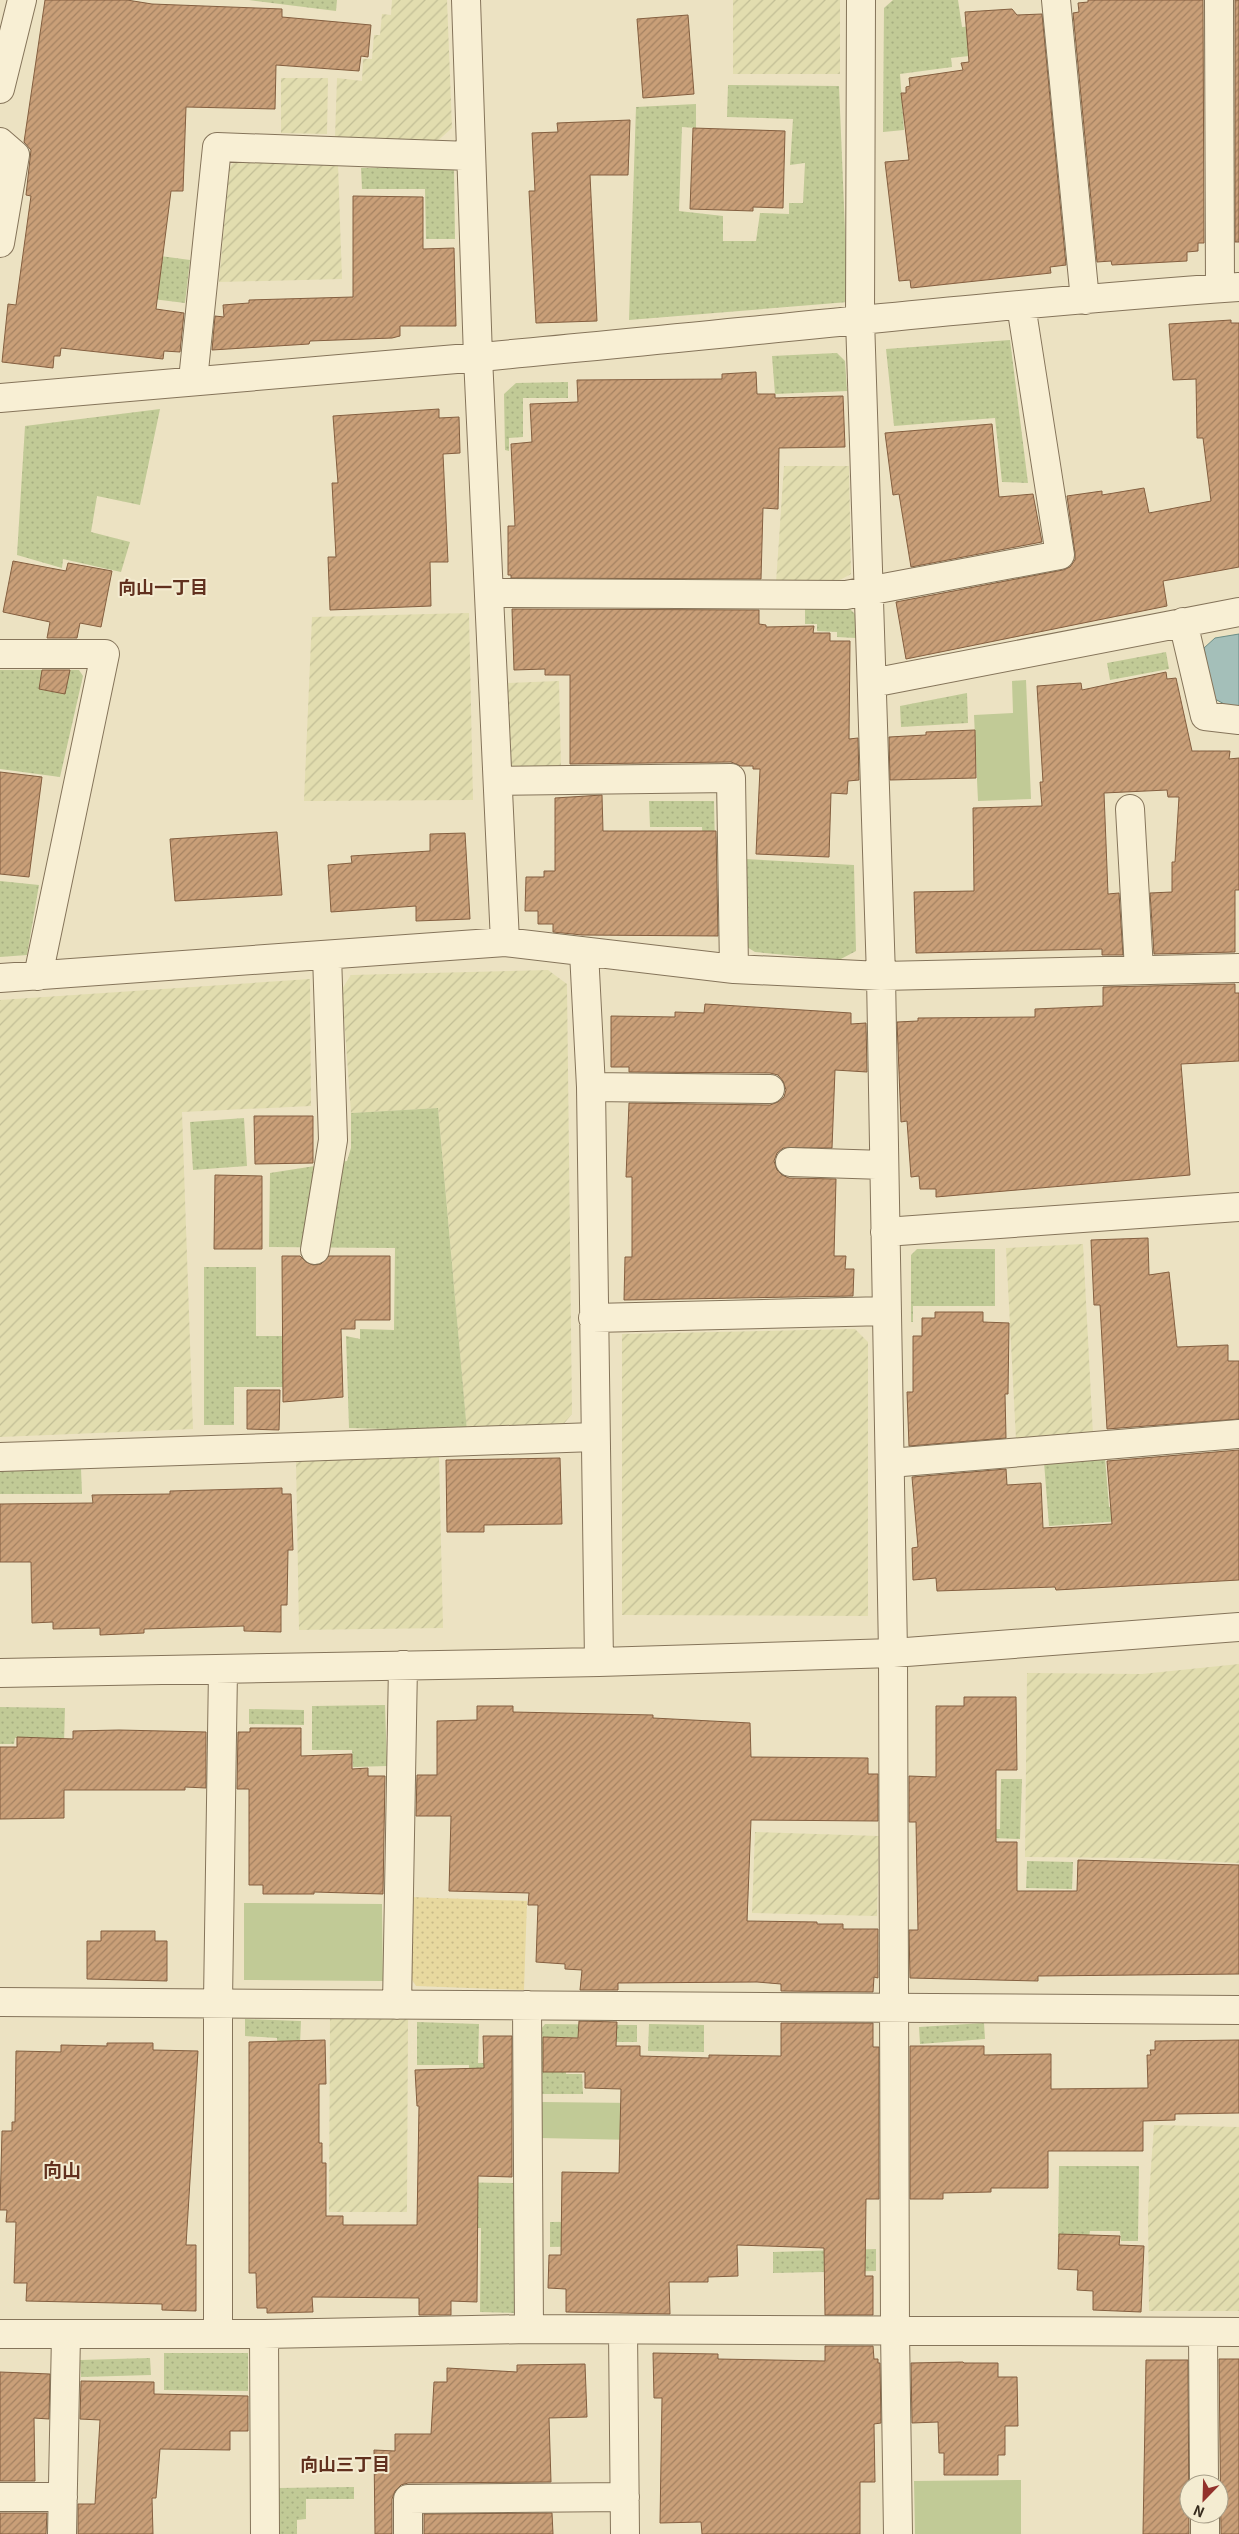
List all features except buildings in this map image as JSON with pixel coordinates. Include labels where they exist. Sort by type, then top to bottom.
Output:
[{"type":"street","points":[[0,89],[22,0]]},
{"type":"street","points":[[466,0],[478,357],[505,942]]},
{"type":"street","points":[[861,0],[860,319],[881,976],[893,1653],[895,2332],[898,2534]]},
{"type":"street","points":[[1056,0],[1085,300]]},
{"type":"street","points":[[0,398],[478,357],[860,319],[1230,288],[1220,0]]},
{"type":"street","points":[[0,142],[15,155],[0,242]]},
{"type":"street","points":[[193,380],[218,147],[470,156]]},
{"type":"street","points":[[490,593],[846,595],[1060,555],[1021,305]]},
{"type":"street","points":[[872,683],[1239,612]]},
{"type":"street","points":[[1183,622],[1205,716],[1239,720]]},
{"type":"street","points":[[0,654],[104,654],[38,976]]},
{"type":"street","points":[[498,780],[731,778],[734,969]]},
{"type":"street","points":[[1130,809],[1139,970]]},
{"type":"street","points":[[0,978],[505,942],[734,969],[881,976],[1239,968]]},
{"type":"street","points":[[584,952],[591,1087],[599,1662]]},
{"type":"street","points":[[315,1250],[333,1140],[327,955]]},
{"type":"street","points":[[591,1087],[770,1089]]},
{"type":"street","points":[[790,1162],[884,1166]]},
{"type":"street","points":[[886,1232],[1239,1206]]},
{"type":"street","points":[[593,1318],[887,1311]]},
{"type":"street","points":[[890,1463],[1239,1434]]},
{"type":"street","points":[[0,1457],[595,1437]]},
{"type":"street","points":[[0,1673],[599,1662],[893,1653],[1239,1627]]},
{"type":"street","points":[[397,2005],[404,1665]]},
{"type":"street","points":[[218,2334],[218,2001],[223,1670]]},
{"type":"street","points":[[0,2002],[218,2001],[397,2005],[1239,2010]]},
{"type":"street","points":[[527,2005],[529,2329]]},
{"type":"street","points":[[0,2334],[264,2334],[529,2329],[1239,2332]]},
{"type":"street","points":[[623,2330],[625,2534]]},
{"type":"street","points":[[1203,2332],[1204,2474]]},
{"type":"street","points":[[264,2334],[265,2534]]},
{"type":"street","points":[[62,2534],[66,2335]]},
{"type":"street","points":[[408,2534],[408,2499],[625,2496]]},
{"type":"street","points":[[0,2498],[63,2497]]},
{"type":"shaded area","points":[[392,0],[447,0],[452,128],[434,144],[335,137],[337,78],[362,81],[363,59],[372,59],[374,35],[380,35],[382,14],[391,15]]},
{"type":"shaded area","points":[[733,0],[840,0],[840,74],[733,74]]},
{"type":"shaded area","points":[[281,78],[328,78],[327,134],[281,133]]},
{"type":"shaded area","points":[[235,161],[338,164],[342,279],[219,282],[229,168]]},
{"type":"shaded area","points":[[784,466],[849,466],[851,574],[836,582],[776,583]]},
{"type":"shaded area","points":[[469,613],[473,800],[304,801],[312,617]]},
{"type":"shaded area","points":[[559,681],[561,766],[507,767],[505,683]]},
{"type":"shaded area","points":[[548,970],[567,984],[572,1414],[561,1427],[467,1431],[438,1108],[351,1113],[342,989],[351,975]]},
{"type":"shaded area","points":[[310,979],[311,1106],[182,1112],[193,1429],[0,1437],[0,1000]]},
{"type":"shaded area","points":[[1083,1244],[1093,1434],[1016,1439],[1006,1248]]},
{"type":"shaded area","points":[[855,1329],[868,1342],[868,1616],[622,1615],[622,1334]]},
{"type":"shaded area","points":[[439,1457],[443,1628],[299,1630],[296,1459]]},
{"type":"shaded area","points":[[1239,1664],[1239,1863],[1141,1858],[1025,1857],[1027,1673],[1142,1674]]},
{"type":"shaded area","points":[[755,1832],[879,1836],[877,1916],[752,1913]]},
{"type":"shaded area","points":[[330,2018],[408,2018],[407,2212],[329,2212]]},
{"type":"shaded area","points":[[1154,2125],[1239,2127],[1239,2311],[1149,2311],[1148,2210]]},
{"type":"green space","points":[[249,0],[337,0],[336,11]]},
{"type":"green space","points":[[893,0],[958,0],[962,27],[984,25],[987,54],[951,58],[952,67],[900,74],[904,130],[883,132],[884,8]]},
{"type":"green space","points":[[728,85],[839,86],[848,302],[629,320],[636,107],[696,104],[696,128],[682,127],[679,211],[723,216],[723,241],[756,241],[760,213],[789,214],[789,203],[803,203],[805,163],[790,165],[793,119],[727,117]]},
{"type":"green space","points":[[454,167],[455,239],[426,239],[425,189],[362,189],[361,168]]},
{"type":"green space","points":[[101,248],[190,260],[185,303],[96,292]]},
{"type":"green space","points":[[1010,340],[1028,483],[1002,482],[995,418],[894,426],[886,349]]},
{"type":"green space","points":[[837,353],[845,361],[847,391],[775,394],[772,356]]},
{"type":"green space","points":[[568,382],[568,398],[523,398],[523,437],[509,438],[509,451],[505,450],[504,394],[516,383]]},
{"type":"green space","points":[[160,409],[140,505],[97,496],[91,532],[130,542],[121,572],[63,559],[62,568],[17,555],[25,426]]},
{"type":"green space","points":[[805,605],[848,607],[857,616],[856,638],[837,637],[837,632],[817,631],[817,624],[805,624]]},
{"type":"green space","points":[[1166,652],[1169,669],[1110,680],[1107,663]]},
{"type":"green space","points":[[0,670],[79,670],[83,676],[60,777],[0,769]]},
{"type":"green space","points":[[1026,680],[1031,799],[978,801],[974,715],[1013,713],[1012,681]]},
{"type":"green space","points":[[967,693],[968,723],[901,727],[900,706]]},
{"type":"green space","points":[[649,801],[714,801],[715,846],[703,846],[702,827],[650,827]]},
{"type":"green space","points":[[745,859],[854,865],[856,951],[839,960],[755,952],[747,947]]},
{"type":"green space","points":[[0,881],[39,885],[27,955],[0,957]]},
{"type":"green space","points":[[438,1108],[467,1431],[349,1428],[346,1336],[360,1339],[360,1329],[394,1330],[395,1248],[269,1247],[270,1173],[347,1161],[351,1148],[351,1113]]},
{"type":"green space","points":[[244,1118],[247,1166],[193,1170],[190,1122]]},
{"type":"green space","points":[[917,1249],[995,1249],[995,1306],[913,1306],[913,1322],[911,1322],[911,1255]]},
{"type":"green space","points":[[204,1267],[256,1267],[256,1336],[289,1336],[290,1387],[234,1387],[234,1425],[204,1425]]},
{"type":"green space","points":[[1105,1458],[1109,1507],[1150,1505],[1151,1519],[1049,1526],[1044,1462]]},
{"type":"green space","points":[[81,1469],[82,1494],[0,1494],[0,1470]]},
{"type":"green space","points":[[385,1705],[387,1766],[353,1767],[352,1750],[312,1750],[312,1706]]},
{"type":"green space","points":[[0,1707],[65,1708],[64,1744],[37,1738],[15,1738],[14,1744],[0,1744]]},
{"type":"green space","points":[[249,1709],[304,1710],[304,1725],[249,1724]]},
{"type":"green space","points":[[1001,1779],[1022,1779],[1020,1839],[966,1837],[966,1829],[1000,1829]]},
{"type":"green space","points":[[1027,1861],[1073,1862],[1072,1889],[1026,1888]]},
{"type":"green space","points":[[244,1903],[382,1904],[383,1981],[244,1980]]},
{"type":"green space","points":[[245,2019],[301,2021],[300,2044],[277,2043],[277,2038],[245,2036]]},
{"type":"green space","points":[[417,2022],[479,2024],[478,2063],[511,2063],[469,2083],[469,2065],[417,2065]]},
{"type":"green space","points":[[984,2023],[985,2039],[920,2044],[919,2027]]},
{"type":"green space","points":[[545,2024],[637,2025],[637,2042],[589,2042],[589,2038],[559,2037],[559,2062],[566,2063],[566,2074],[582,2074],[583,2094],[536,2094],[537,2034]]},
{"type":"green space","points":[[649,2024],[704,2025],[704,2052],[648,2051]]},
{"type":"green space","points":[[541,2102],[636,2103],[635,2140],[540,2138]]},
{"type":"green space","points":[[1059,2166],[1139,2166],[1138,2241],[1121,2241],[1120,2231],[1090,2231],[1089,2237],[1058,2237]]},
{"type":"green space","points":[[438,2182],[517,2183],[515,2313],[480,2312],[481,2228],[473,2228]]},
{"type":"green space","points":[[625,2221],[586,2246],[550,2247],[550,2222]]},
{"type":"green space","points":[[876,2249],[876,2271],[773,2273],[773,2252]]},
{"type":"green space","points":[[164,2353],[248,2353],[248,2391],[164,2390]]},
{"type":"green space","points":[[150,2358],[151,2375],[81,2377],[80,2360]]},
{"type":"green space","points":[[1021,2480],[1021,2534],[915,2534],[914,2481]]},
{"type":"green space","points":[[354,2487],[354,2499],[306,2499],[306,2519],[297,2520],[297,2534],[278,2534],[278,2488]]},
{"type":"sand","points":[[409,1897],[527,1901],[524,1990],[416,1986],[407,1972]]},
{"type":"water","points":[[1239,634],[1239,707],[1228,706],[1213,698],[1204,648],[1215,638]]},
{"type":"district","name":"向山一丁目","points":[[163,588]]},
{"type":"district","name":"向山","points":[[62,2170]]},
{"type":"district","name":"向山三丁目","points":[[345,2465]]}]
